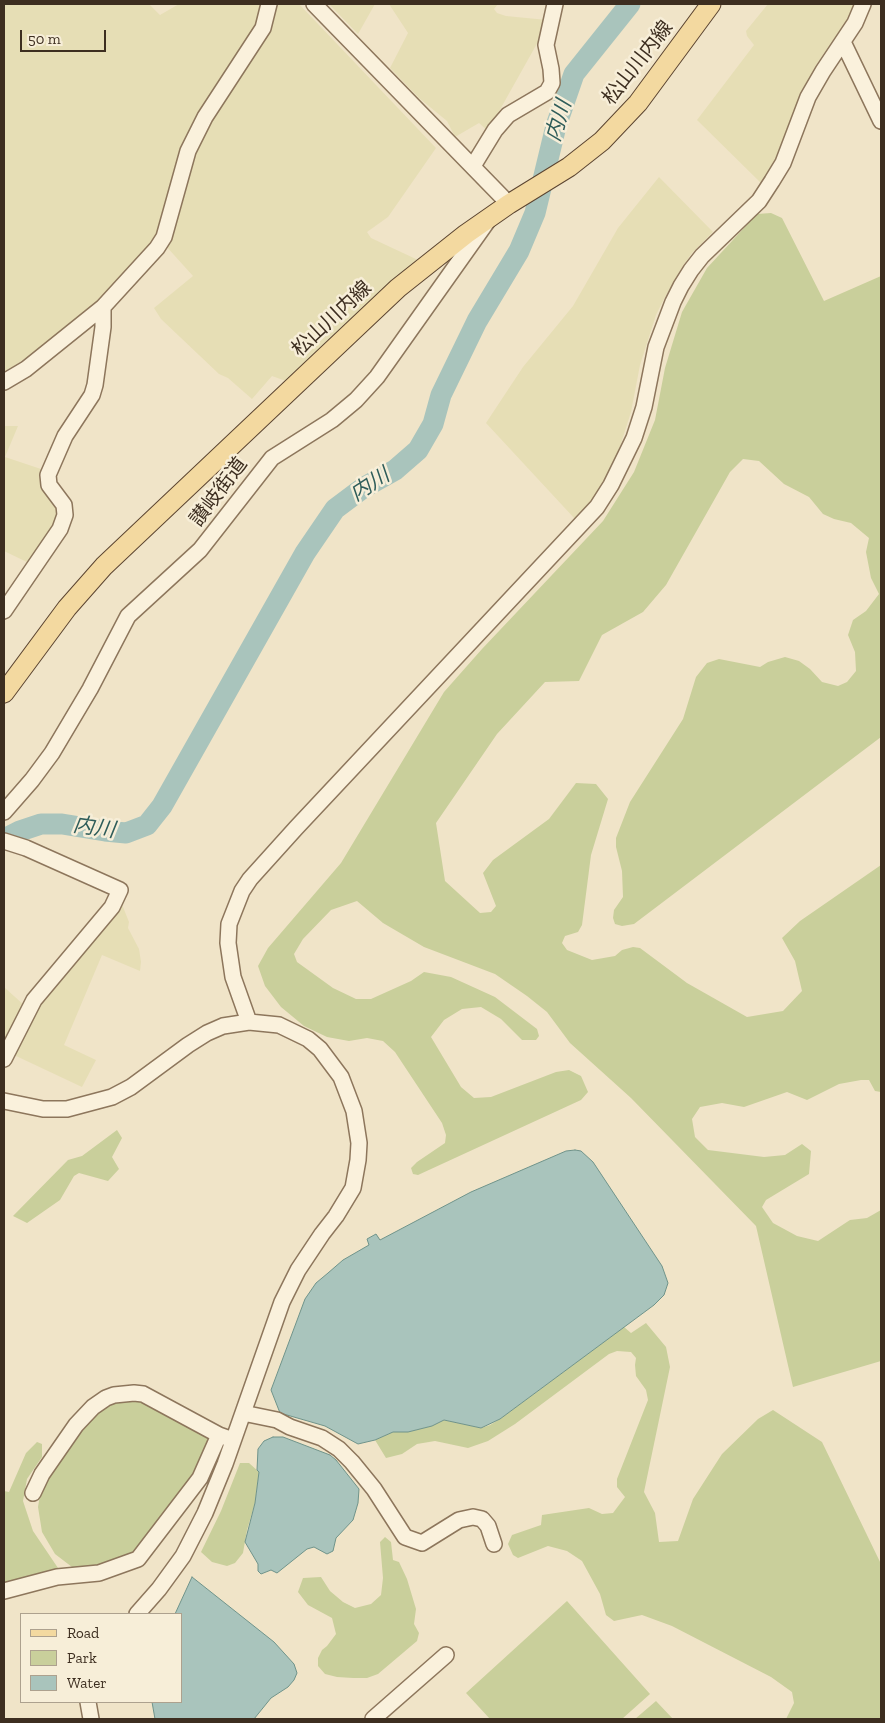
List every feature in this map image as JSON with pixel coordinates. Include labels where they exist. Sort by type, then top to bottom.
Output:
[{"type":"main road","name":"松山川内線","points":[[4,693],[67,608],[104,566],[398,288],[433,259],[490,217],[529,191],[556,176],[602,141],[638,103],[711,4]]},
{"type":"street","points":[[4,382],[45,354],[103,307],[157,248],[164,237],[188,151],[205,117],[263,28],[269,4]]},
{"type":"street","points":[[314,4],[509,204]]},
{"type":"street","points":[[472,166],[495,130],[508,115],[547,92],[552,82],[546,45],[555,4]]},
{"type":"street","points":[[249,1022],[233,977],[228,943],[229,924],[242,891],[250,879],[296,828],[597,507],[611,485],[634,438],[644,407],[656,346],[681,286],[690,270],[702,256],[759,201],[772,181],[783,163],[808,97],[822,71],[855,23],[864,4]]},
{"type":"street","points":[[843,42],[881,120]]},
{"type":"street","name":"讃岐街道","points":[[4,812],[32,780],[52,753],[90,689],[128,616],[200,550],[272,458],[332,420],[367,388],[383,369],[490,217]]},
{"type":"street","points":[[4,611],[60,529],[65,515],[64,505],[49,485],[48,475],[65,436],[92,395],[103,327],[103,307]]},
{"type":"street","points":[[4,841],[26,848],[120,890],[112,907],[34,1000],[4,1059]]},
{"type":"street","points":[[4,1101],[43,1109],[66,1109],[112,1097],[131,1087],[188,1045],[223,1026],[249,1022],[279,1025],[308,1039],[320,1049],[341,1077],[354,1111],[359,1143],[353,1188],[298,1270],[282,1302],[243,1413],[200,1478],[138,1559],[99,1573],[57,1578],[4,1591]]},
{"type":"street","points":[[33,1493],[42,1474],[76,1425],[93,1407],[106,1398],[134,1393],[143,1394],[226,1437]]},
{"type":"street","points":[[243,1413],[277,1420],[290,1427],[322,1438],[340,1449],[374,1489],[405,1537],[422,1543],[459,1520],[473,1517],[482,1519],[488,1526],[494,1544]]},
{"type":"street","points":[[138,1613],[184,1556],[205,1513],[226,1437]]},
{"type":"street","points":[[373,1719],[446,1655]]},
{"type":"street","points":[[88,1703],[90,1719]]},
{"type":"shaded area","points":[[4,4],[149,4],[160,15],[179,4],[299,4],[436,148],[388,217],[367,232],[371,238],[418,260],[286,381],[272,376],[252,399],[228,378],[219,374],[161,319],[154,308],[193,276],[165,245],[125,274],[92,306],[37,350],[4,373]]},
{"type":"shaded area","points":[[329,4],[375,4],[358,34]]},
{"type":"shaded area","points":[[389,4],[498,4],[494,9],[497,13],[506,16],[547,20],[539,40],[488,131],[479,123],[455,137],[447,121],[419,98],[390,68],[408,33]]},
{"type":"shaded area","points":[[768,4],[855,4],[846,21],[816,65],[804,89],[777,157],[761,183],[697,120],[754,45],[747,36],[746,31]]},
{"type":"shaded area","points":[[659,177],[713,232],[692,253],[682,267],[656,315],[640,365],[631,412],[616,459],[593,499],[575,519],[486,423],[523,367],[573,306],[618,228]]},
{"type":"shaded area","points":[[4,426],[18,426],[5,457],[44,470],[58,508],[58,518],[29,563],[4,551]]},
{"type":"shaded area","points":[[121,902],[129,922],[128,928],[139,949],[140,971],[102,955],[64,1045],[96,1060],[82,1087],[14,1055],[4,1043],[4,987],[25,1006]]},
{"type":"green space","points":[[771,213],[782,218],[824,301],[881,276],[881,737],[634,924],[622,926],[615,924],[613,918],[614,910],[623,897],[622,871],[616,847],[616,838],[630,802],[683,719],[696,677],[707,663],[719,659],[760,667],[768,662],[785,657],[799,661],[810,669],[822,682],[838,686],[847,682],[856,671],[855,652],[848,635],[853,620],[866,611],[879,594],[871,578],[866,552],[869,538],[851,523],[823,514],[809,497],[784,484],[759,461],[743,459],[730,472],[666,585],[643,612],[602,635],[579,681],[545,682],[497,734],[436,823],[445,881],[480,913],[491,912],[496,906],[483,873],[493,860],[549,819],[576,783],[596,784],[608,799],[591,855],[582,925],[578,932],[565,936],[562,943],[567,950],[592,960],[615,956],[622,950],[633,947],[640,948],[687,983],[747,1017],[783,1011],[802,991],[795,961],[782,938],[800,921],[881,865],[881,1092],[875,1091],[869,1080],[861,1080],[839,1084],[807,1100],[787,1092],[744,1107],[722,1103],[700,1107],[692,1119],[695,1137],[708,1150],[764,1157],[785,1155],[802,1144],[811,1151],[809,1174],[766,1200],[762,1207],[773,1223],[797,1236],[818,1241],[850,1220],[867,1218],[881,1210],[881,1361],[793,1387],[756,1226],[631,1098],[570,1043],[547,1012],[527,996],[495,974],[424,947],[383,923],[357,901],[331,910],[303,939],[294,954],[297,962],[333,988],[356,999],[371,999],[411,981],[424,972],[451,977],[495,997],[537,1029],[539,1036],[536,1040],[522,1040],[501,1019],[481,1007],[462,1009],[444,1020],[431,1037],[461,1087],[474,1098],[491,1097],[556,1072],[569,1070],[581,1076],[588,1092],[581,1100],[418,1175],[413,1174],[411,1168],[445,1143],[446,1135],[442,1123],[395,1052],[383,1041],[367,1038],[349,1041],[327,1037],[304,1026],[281,1007],[265,986],[258,966],[268,948],[341,863],[444,692],[603,521],[634,472],[655,420],[665,368],[682,312],[707,268],[757,214]]},
{"type":"green space","points":[[117,1130],[122,1138],[112,1157],[119,1169],[108,1181],[79,1173],[74,1176],[60,1200],[27,1223],[13,1216],[68,1160],[82,1156]]},
{"type":"green space","points":[[646,1323],[666,1347],[670,1367],[644,1492],[655,1513],[659,1542],[678,1541],[693,1499],[722,1454],[758,1419],[773,1410],[822,1442],[881,1564],[881,1719],[786,1719],[794,1703],[792,1692],[771,1677],[672,1626],[642,1615],[614,1621],[606,1615],[600,1594],[582,1561],[567,1551],[548,1546],[518,1558],[513,1555],[508,1544],[512,1535],[541,1525],[542,1515],[589,1508],[602,1514],[613,1513],[625,1497],[617,1487],[617,1479],[648,1400],[646,1390],[636,1376],[636,1358],[631,1352],[617,1351],[609,1354],[515,1424],[488,1441],[468,1448],[435,1441],[417,1444],[402,1454],[386,1458],[375,1440],[393,1432],[408,1432],[432,1426],[444,1420],[481,1428],[490,1425],[624,1327],[631,1333]]},
{"type":"green space","points":[[139,1397],[214,1436],[200,1466],[134,1557],[85,1570],[72,1567],[55,1554],[42,1532],[38,1507],[46,1479],[79,1429],[109,1401]]},
{"type":"green space","points":[[37,1442],[42,1444],[42,1457],[27,1479],[23,1501],[33,1531],[58,1568],[51,1575],[4,1586],[4,1491],[9,1492],[26,1453]]},
{"type":"green space","points":[[240,1463],[249,1463],[259,1472],[255,1503],[243,1553],[235,1563],[227,1566],[212,1562],[201,1552],[221,1511]]},
{"type":"green space","points":[[385,1537],[391,1542],[393,1560],[399,1562],[407,1579],[416,1609],[414,1624],[419,1633],[417,1641],[378,1674],[367,1678],[337,1677],[325,1674],[318,1666],[318,1658],[322,1650],[336,1634],[332,1618],[308,1605],[298,1592],[303,1578],[321,1577],[330,1591],[343,1602],[355,1608],[371,1604],[381,1595],[383,1578],[380,1542]]},
{"type":"green space","points":[[567,1601],[650,1694],[622,1719],[490,1719],[466,1693]]},
{"type":"green space","points":[[656,1701],[673,1719],[635,1719]]},
{"type":"water","points":[[566,1151],[581,1151],[593,1162],[662,1266],[668,1283],[664,1295],[654,1305],[500,1419],[481,1428],[444,1420],[432,1426],[408,1432],[393,1432],[375,1440],[358,1444],[325,1426],[280,1413],[271,1390],[305,1299],[316,1283],[343,1260],[369,1245],[367,1239],[376,1234],[380,1240],[471,1192]]},
{"type":"water","points":[[273,1437],[283,1437],[330,1455],[359,1489],[358,1503],[353,1520],[336,1538],[333,1551],[327,1554],[314,1547],[307,1549],[277,1573],[271,1570],[261,1574],[258,1571],[258,1564],[245,1542],[255,1503],[259,1472],[257,1470],[258,1449],[264,1441]]},
{"type":"water","points":[[192,1577],[274,1642],[294,1664],[297,1673],[294,1680],[288,1687],[271,1698],[254,1719],[155,1719],[152,1703],[182,1703],[182,1613],[175,1613]]},
{"type":"waterway","name":"内川","points":[[4,839],[41,824],[62,824],[126,833],[147,825],[162,806],[305,553],[335,509],[363,488],[395,470],[418,450],[433,424],[441,395],[477,321],[519,251],[535,213],[556,126],[574,74],[630,4]]}]
